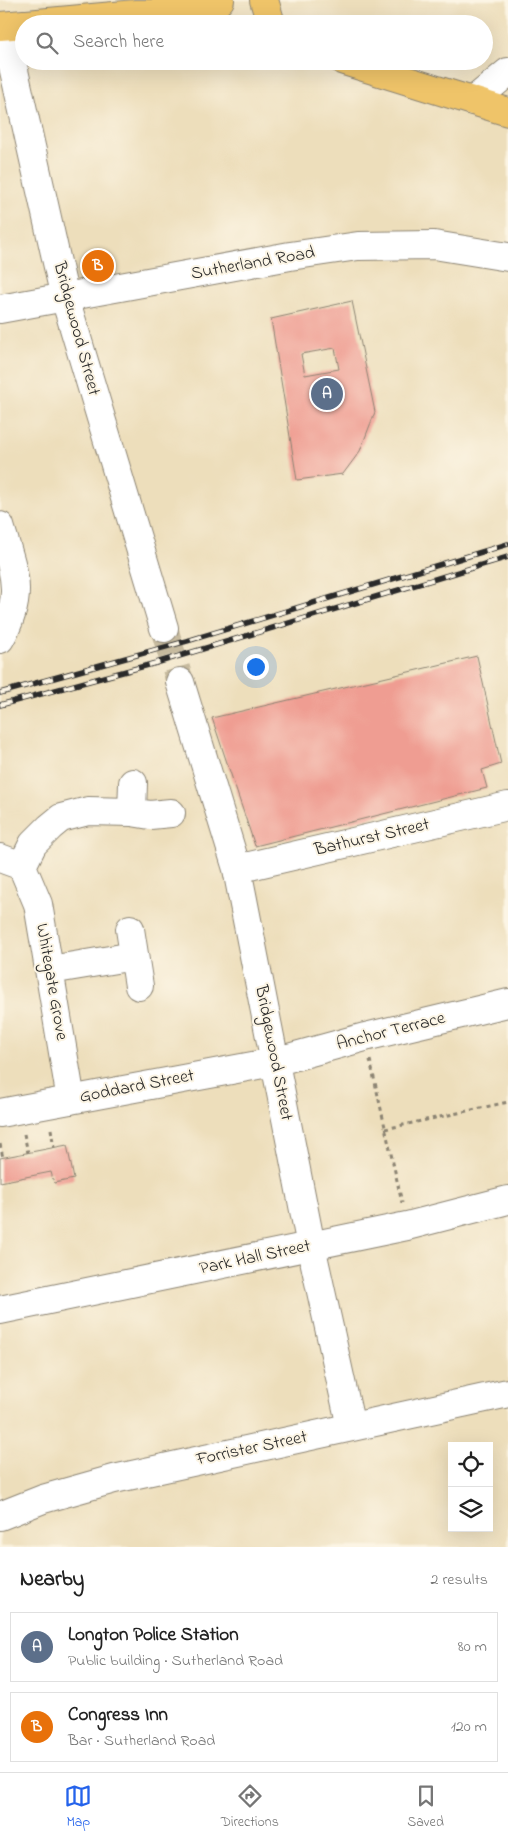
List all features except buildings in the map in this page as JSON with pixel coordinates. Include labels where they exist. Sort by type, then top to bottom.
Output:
[{"type":"main road","points":[[189,14],[220,0]]},
{"type":"main road","points":[[264,0],[268,15]]},
{"type":"main road","points":[[125,15],[192,15]]},
{"type":"main road","points":[[373,70],[508,112]]},
{"type":"street","name":"Bridgewood Street","points":[[22,70],[65,298],[164,628]]},
{"type":"street","points":[[473,101],[508,72]]},
{"type":"street","name":"Sutherland Road","points":[[0,309],[290,256],[358,246],[434,245],[508,257]]},
{"type":"street","points":[[0,526],[16,582],[15,600],[8,624],[0,639]]},
{"type":"street","name":"Bridgewood Street","points":[[180,682],[237,869],[274,1062],[351,1427]]},
{"type":"street","points":[[132,812],[133,783]]},
{"type":"street","name":"Bathurst Street","points":[[237,869],[508,806]]},
{"type":"street","points":[[11,862],[61,818],[88,811],[132,812],[150,816],[171,813]]},
{"type":"street","name":"Whitegate Grove","points":[[11,862],[38,904],[71,1100]]},
{"type":"street","points":[[130,929],[139,986]]},
{"type":"street","points":[[50,970],[134,956]]},
{"type":"street","name":"Anchor Terrace","points":[[274,1062],[365,1037],[508,1003]]},
{"type":"street","name":"Goddard Street","points":[[0,1113],[274,1062]]},
{"type":"street","name":"Park Hall Street","points":[[0,1310],[406,1226],[508,1200]]},
{"type":"street","name":"Forrister Street","points":[[0,1516],[43,1499],[114,1479],[508,1393]]},
{"type":"path","points":[[365,1037],[406,1226]]},
{"type":"path","points":[[385,1129],[508,1102]]},
{"type":"path","points":[[24,1133],[28,1153]]},
{"type":"path","points":[[0,1144],[3,1158]]},
{"type":"tunnel","points":[[164,628],[180,682]]},
{"type":"railway","points":[[0,693],[187,641],[508,544]]},
{"type":"railway","points":[[0,705],[156,663],[508,557]]},
{"type":"place","name":"Congress Inn","points":[[98,266]]},
{"type":"place","name":"Longton Police Station","points":[[327,394]]}]
